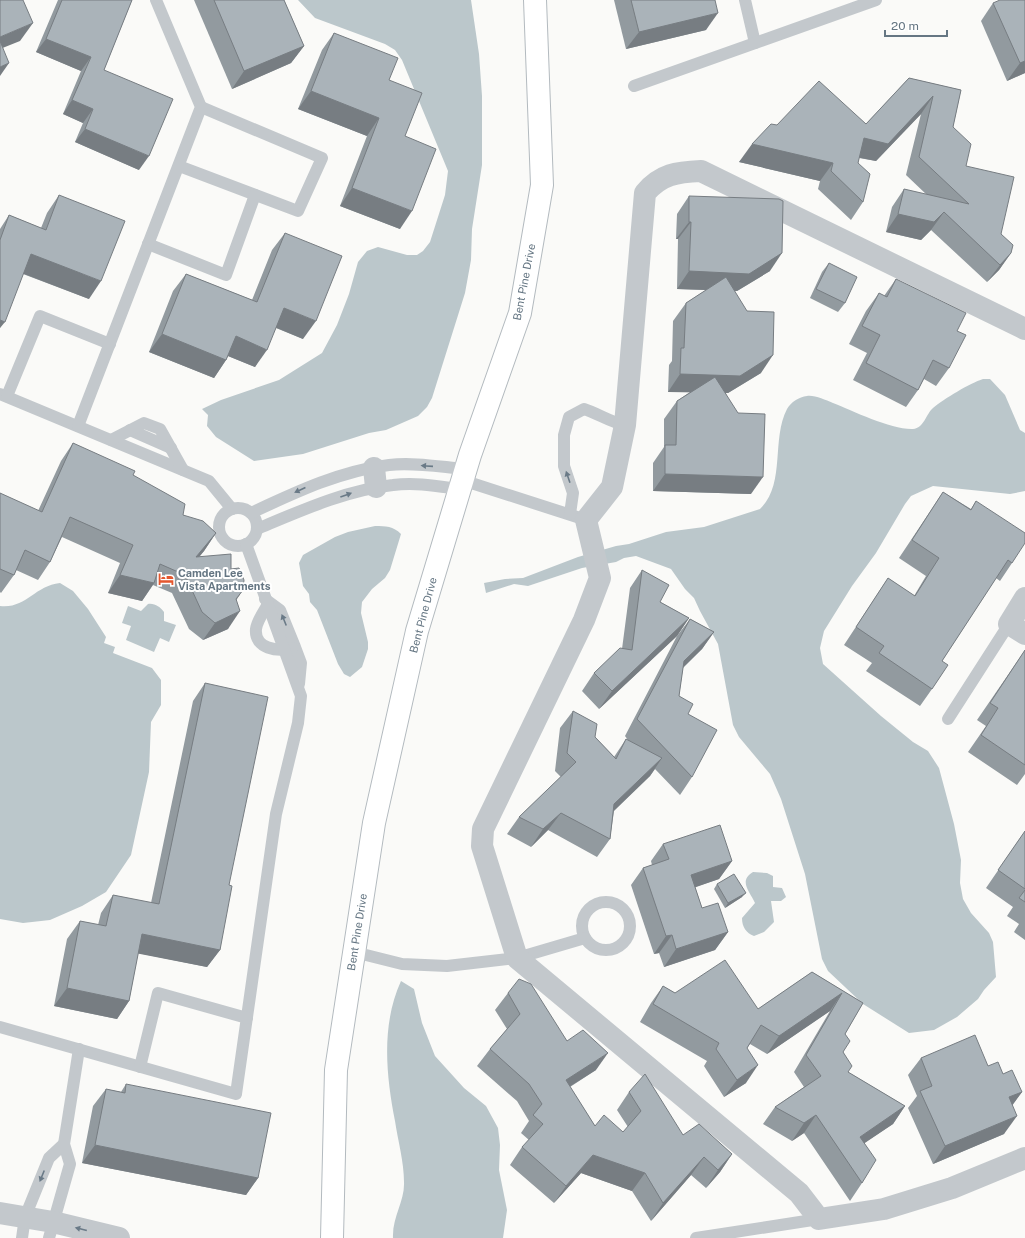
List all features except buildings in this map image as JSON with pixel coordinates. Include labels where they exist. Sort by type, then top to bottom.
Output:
[{"type":"street","name":"Bent Pine Drive","points":[[332,1238],[336,1070],[374,824],[415,639],[462,480],[520,313],[542,185],[535,0]]},
{"type":"street","points":[[1025,329],[701,171],[684,172],[665,176],[654,182],[645,193],[625,425],[612,487],[582,525],[600,578],[584,620],[483,829],[482,846],[518,958],[799,1193],[819,1219],[884,1209],[952,1188],[1025,1158]]},
{"type":"street","points":[[1017,629],[1025,598]]},
{"type":"street","points":[[0,1213],[24,1228],[119,1238]]},
{"type":"lane","points":[[156,0],[202,107],[322,158],[298,211],[179,166]]},
{"type":"lane","points":[[745,0],[755,43]]},
{"type":"lane","points":[[634,86],[876,0]]},
{"type":"lane","points":[[78,426],[202,107]]},
{"type":"lane","points":[[148,244],[226,275],[255,195]]},
{"type":"lane","points":[[110,344],[40,316],[4,395],[209,481],[232,509]]},
{"type":"lane","points":[[582,525],[564,466],[564,435],[569,417],[584,409],[604,416],[616,423],[625,425]]},
{"type":"lane","points":[[110,440],[144,423],[160,428],[183,470]]},
{"type":"lane","points":[[257,529],[357,491],[390,465],[462,480],[582,525]]},
{"type":"lane","points":[[251,513],[310,485],[358,470],[394,485],[425,484],[462,480]]},
{"type":"lane","points":[[239,508],[251,513],[255,518],[257,529],[251,540],[246,544],[238,546],[231,544],[221,536],[219,530],[222,517],[232,509],[239,508]]},
{"type":"lane","points":[[246,544],[266,602],[256,630],[261,643],[271,650],[290,648]]},
{"type":"lane","points":[[0,1027],[236,1094],[276,814],[298,723],[301,696],[298,685],[301,663],[290,648],[280,610],[266,602]]},
{"type":"lane","points":[[948,720],[1017,629]]},
{"type":"lane","points":[[605,902],[613,903],[626,913],[630,928],[626,939],[618,947],[611,950],[596,948],[584,938],[582,922],[585,914],[597,904],[605,902]]},
{"type":"lane","points":[[354,952],[402,964],[447,966],[518,958],[584,938]]},
{"type":"lane","points":[[140,1067],[158,993],[247,1018]]},
{"type":"lane","points":[[51,1230],[70,1164],[64,1144],[79,1049]]},
{"type":"lane","points":[[24,1228],[49,1158],[64,1144]]},
{"type":"lane","points":[[696,1238],[819,1219]]},
{"type":"shaded area","points":[[298,0],[471,0],[479,54],[482,96],[482,165],[472,229],[471,260],[465,293],[432,398],[427,407],[418,416],[386,430],[369,433],[303,454],[254,461],[216,437],[207,426],[208,415],[202,409],[221,400],[279,380],[322,353],[337,325],[349,294],[358,262],[367,251],[378,247],[407,255],[417,255],[423,251],[430,242],[445,195],[448,171],[402,60],[395,50],[385,44],[315,18]]},
{"type":"shaded area","points":[[983,379],[990,379],[1005,395],[1020,430],[1025,433],[1025,491],[1010,494],[933,486],[911,496],[876,553],[852,586],[824,631],[820,648],[823,664],[881,716],[913,742],[928,751],[939,768],[954,824],[961,860],[960,883],[963,899],[971,913],[989,933],[993,942],[996,977],[978,999],[957,1017],[934,1030],[909,1033],[863,1004],[828,971],[822,959],[805,874],[781,799],[770,774],[739,737],[733,725],[718,644],[694,598],[685,589],[671,569],[636,556],[624,558],[616,562],[582,568],[528,586],[514,584],[486,593],[484,583],[505,579],[523,578],[578,557],[616,546],[629,544],[666,532],[704,527],[760,509],[768,499],[776,475],[782,421],[789,406],[801,397],[817,397],[884,423],[913,429],[920,426],[933,408],[938,404],[964,388]]},
{"type":"shaded area","points":[[375,526],[389,527],[395,529],[401,534],[390,570],[385,578],[372,589],[362,602],[361,613],[368,642],[368,649],[362,667],[350,677],[344,674],[338,664],[317,610],[310,602],[309,594],[303,586],[299,563],[303,555],[335,537],[348,532]]},
{"type":"shaded area","points":[[60,583],[73,591],[88,609],[106,637],[104,643],[115,647],[113,653],[152,668],[161,680],[161,705],[151,722],[149,772],[131,855],[106,892],[82,906],[50,920],[23,923],[0,919],[0,606],[17,604],[43,588]]},
{"type":"shaded area","points":[[148,604],[153,604],[159,607],[164,612],[164,621],[176,625],[169,642],[160,638],[154,652],[126,640],[131,626],[122,623],[128,606],[141,611]]},
{"type":"shaded area","points":[[753,872],[767,873],[773,876],[773,887],[782,888],[786,897],[781,901],[771,901],[774,922],[764,932],[754,936],[745,929],[742,918],[755,903],[746,887],[746,879]]},
{"type":"shaded area","points":[[401,981],[414,989],[422,1023],[435,1056],[464,1088],[486,1106],[498,1128],[500,1145],[499,1170],[507,1210],[503,1238],[393,1238],[394,1223],[403,1196],[404,1174],[389,1086],[387,1050],[390,1015]]},
{"type":"place","name":"Camden Lee Vista Apartments","points":[[166,579]]}]
